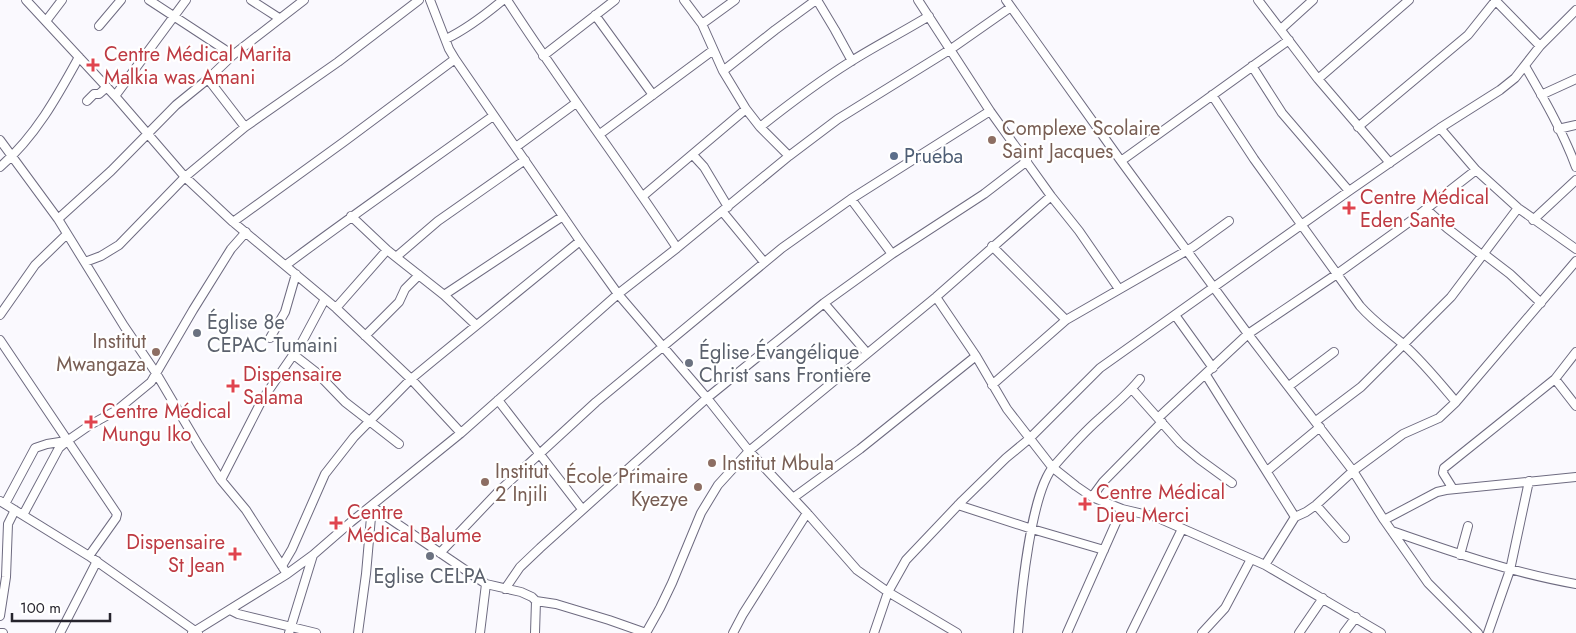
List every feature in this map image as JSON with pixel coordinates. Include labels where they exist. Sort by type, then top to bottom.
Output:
[{"type":"street","points":[[26,0],[148,132],[185,177],[233,222],[336,308],[411,380],[461,433]]},
{"type":"street","points":[[46,21],[62,0]]},
{"type":"street","points":[[99,26],[121,0]]},
{"type":"street","points":[[149,0],[233,55]]},
{"type":"street","points":[[115,96],[186,0]]},
{"type":"street","points":[[251,0],[279,18]]},
{"type":"street","points":[[58,219],[111,171],[176,105],[208,79],[233,55],[304,0]]},
{"type":"street","points":[[85,262],[101,256],[119,245],[185,177],[245,128],[338,62],[418,0]]},
{"type":"street","points":[[430,0],[455,59],[580,241],[618,294],[707,398],[748,451],[857,570],[888,592],[957,633]]},
{"type":"street","points":[[446,39],[474,23],[502,0]]},
{"type":"street","points":[[507,0],[543,56],[600,134],[677,248]]},
{"type":"street","points":[[543,56],[615,0]]},
{"type":"street","points":[[684,0],[702,24],[712,51],[746,109],[760,127],[789,156]]},
{"type":"street","points":[[702,24],[735,0]]},
{"type":"street","points":[[723,71],[816,0],[852,61]]},
{"type":"street","points":[[918,0],[990,111],[1051,196],[1079,231],[1119,289]]},
{"type":"street","points":[[1258,0],[1318,79],[1390,163]]},
{"type":"street","points":[[1281,29],[1313,0]]},
{"type":"street","points":[[1318,79],[1409,0]]},
{"type":"street","points":[[1358,127],[1468,35],[1496,0],[1540,46]]},
{"type":"street","points":[[67,441],[35,448],[3,502],[97,561],[195,632],[287,574],[313,555],[461,433],[618,294],[789,156],[861,104],[951,49],[1009,3],[1121,161],[1248,334],[1353,471],[1392,532],[1428,583],[1478,633]]},
{"type":"street","points":[[874,633],[888,592],[906,560],[958,505],[1006,458],[1029,439],[1100,368],[1349,191],[1440,128],[1500,90],[1515,78],[1540,46],[1576,10]]},
{"type":"street","points":[[595,15],[653,95]]},
{"type":"street","points":[[760,127],[806,91],[852,61],[929,16]]},
{"type":"street","points":[[1121,161],[1288,40]]},
{"type":"street","points":[[600,134],[712,51]]},
{"type":"street","points":[[0,167],[32,135],[49,110],[79,57]]},
{"type":"street","points":[[233,222],[455,59]]},
{"type":"street","points":[[1252,66],[1282,113],[1349,191]]},
{"type":"street","points":[[1525,66],[1571,153],[1576,167]]},
{"type":"street","points":[[208,79],[245,128]]},
{"type":"street","points":[[1541,94],[1576,79]]},
{"type":"street","points":[[87,101],[94,94],[99,94],[107,87]]},
{"type":"street","points":[[1212,95],[1254,159],[1369,316],[1381,328],[1404,345],[1429,370],[1456,402]]},
{"type":"street","points":[[516,147],[576,103]]},
{"type":"street","points":[[643,196],[746,109]]},
{"type":"street","points":[[440,553],[489,501],[539,453],[663,345],[764,262],[851,199],[990,111]]},
{"type":"street","points":[[286,265],[350,216],[493,116]]},
{"type":"street","points":[[1558,129],[1576,125]]},
{"type":"street","points":[[1440,128],[1476,170],[1518,208],[1576,249]]},
{"type":"street","points":[[0,140],[58,219],[124,326],[156,373],[198,446],[221,480],[246,510],[287,574]]},
{"type":"street","points":[[693,155],[704,168],[725,209],[764,262]]},
{"type":"street","points":[[396,257],[438,221],[525,160]]},
{"type":"street","points":[[505,589],[520,567],[707,398],[824,303],[892,254],[984,194],[1027,161]]},
{"type":"street","points":[[1092,497],[1103,482],[1160,420],[1248,334],[1337,274],[1476,170]]},
{"type":"street","points":[[1534,220],[1576,180]]},
{"type":"street","points":[[372,507],[486,584],[521,592],[536,601],[556,604],[646,633],[660,608],[709,498],[748,451],[936,297],[1051,196]]},
{"type":"street","points":[[851,199],[892,254]]},
{"type":"street","points":[[1267,471],[1361,387],[1451,297],[1518,208]]},
{"type":"street","points":[[1426,209],[1447,228],[1510,274],[1541,303]]},
{"type":"street","points":[[350,216],[387,250],[444,295],[476,325]]},
{"type":"street","points":[[444,295],[563,216]]},
{"type":"street","points":[[992,385],[1066,320],[1187,251],[1229,221]]},
{"type":"street","points":[[23,515],[59,448],[117,410],[151,382],[231,249],[246,232]]},
{"type":"street","points":[[0,315],[35,265],[67,234]]},
{"type":"street","points":[[282,566],[292,549],[325,474],[354,437],[411,380],[580,241]]},
{"type":"street","points":[[992,246],[1066,320]]},
{"type":"street","points":[[336,308],[387,250]]},
{"type":"street","points":[[1265,565],[1295,517],[1316,505],[1353,471],[1403,434],[1439,418],[1456,402],[1576,261]]},
{"type":"street","points":[[270,338],[285,312],[296,274]]},
{"type":"street","points":[[365,336],[399,302],[405,289],[419,275]]},
{"type":"street","points":[[936,297],[976,356],[1007,409],[1052,467],[1092,497],[1122,508],[1156,517],[1265,565],[1381,633]]},
{"type":"street","points":[[221,480],[262,400],[294,355],[326,299]]},
{"type":"street","points":[[824,303],[867,353]]},
{"type":"street","points":[[1175,315],[1213,368]]},
{"type":"street","points":[[0,340],[117,514],[89,556]]},
{"type":"street","points":[[1289,386],[1334,352]]},
{"type":"street","points":[[1453,490],[1443,473],[1444,468],[1555,379],[1576,352]]},
{"type":"street","points":[[294,355],[317,372],[345,402],[399,444]]},
{"type":"street","points":[[793,498],[860,450],[976,356]]},
{"type":"street","points":[[1206,375],[1295,517]]},
{"type":"street","points":[[1018,633],[1032,529],[1044,482],[1052,467],[1140,379]]},
{"type":"street","points":[[1555,379],[1576,406]]},
{"type":"street","points":[[1132,389],[1188,450],[1232,483]]},
{"type":"street","points":[[498,400],[582,509]]},
{"type":"street","points":[[1384,520],[1437,492],[1576,477]]},
{"type":"street","points":[[1488,633],[1510,570],[1530,481]]},
{"type":"street","points":[[958,505],[1104,550]]},
{"type":"street","points":[[1316,505],[1345,538]]},
{"type":"street","points":[[358,633],[372,507]]},
{"type":"street","points":[[1068,633],[1122,508]]},
{"type":"street","points":[[0,616],[6,577],[8,524],[15,510]]},
{"type":"street","points":[[733,633],[806,513]]},
{"type":"street","points":[[1460,554],[1468,526]]},
{"type":"street","points":[[1130,633],[1182,529]]},
{"type":"street","points":[[1392,532],[1510,570],[1576,584]]},
{"type":"street","points":[[290,630],[313,555]]},
{"type":"street","points":[[1202,633],[1225,608],[1251,559]]},
{"type":"street","points":[[60,633],[97,561]]},
{"type":"street","points":[[480,633],[486,584]]},
{"type":"street","points":[[1299,633],[1323,598]]},
{"type":"street","points":[[535,633],[536,601]]},
{"type":"street","points":[[230,610],[290,630],[316,633]]},
{"type":"street","points":[[1344,633],[1356,618]]},
{"type":"place","name":"Centre Médical Marita Malkia was Amani","points":[[93,65]]},
{"type":"place","name":"Complexe Scolaire Saint Jacques","points":[[992,140]]},
{"type":"place","name":"Prueba","points":[[894,156]]},
{"type":"place","name":"Centre Médical Eden Sante","points":[[1349,208]]},
{"type":"place","name":"Église 8e CEPAC Tumaini","points":[[197,333]]},
{"type":"place","name":"Institut Mwangaza","points":[[156,352]]},
{"type":"place","name":"Église Évangélique Christ sans Frontière","points":[[689,363]]},
{"type":"place","name":"Dispensaire Salama","points":[[233,386]]},
{"type":"place","name":"Centre Médical Mungu Iko","points":[[91,422]]},
{"type":"place","name":"Institut Mbula","points":[[712,463]]},
{"type":"place","name":"Institut 2 Injili","points":[[485,482]]},
{"type":"place","name":"École Primaire Kyezye","points":[[698,487]]},
{"type":"place","name":"Centre Médical Dieu Merci","points":[[1085,504]]},
{"type":"place","name":"Centre Médical Balume","points":[[336,523]]},
{"type":"place","name":"Dispensaire St Jean","points":[[235,554]]},
{"type":"place","name":"Eglise CELPA","points":[[430,556]]}]
